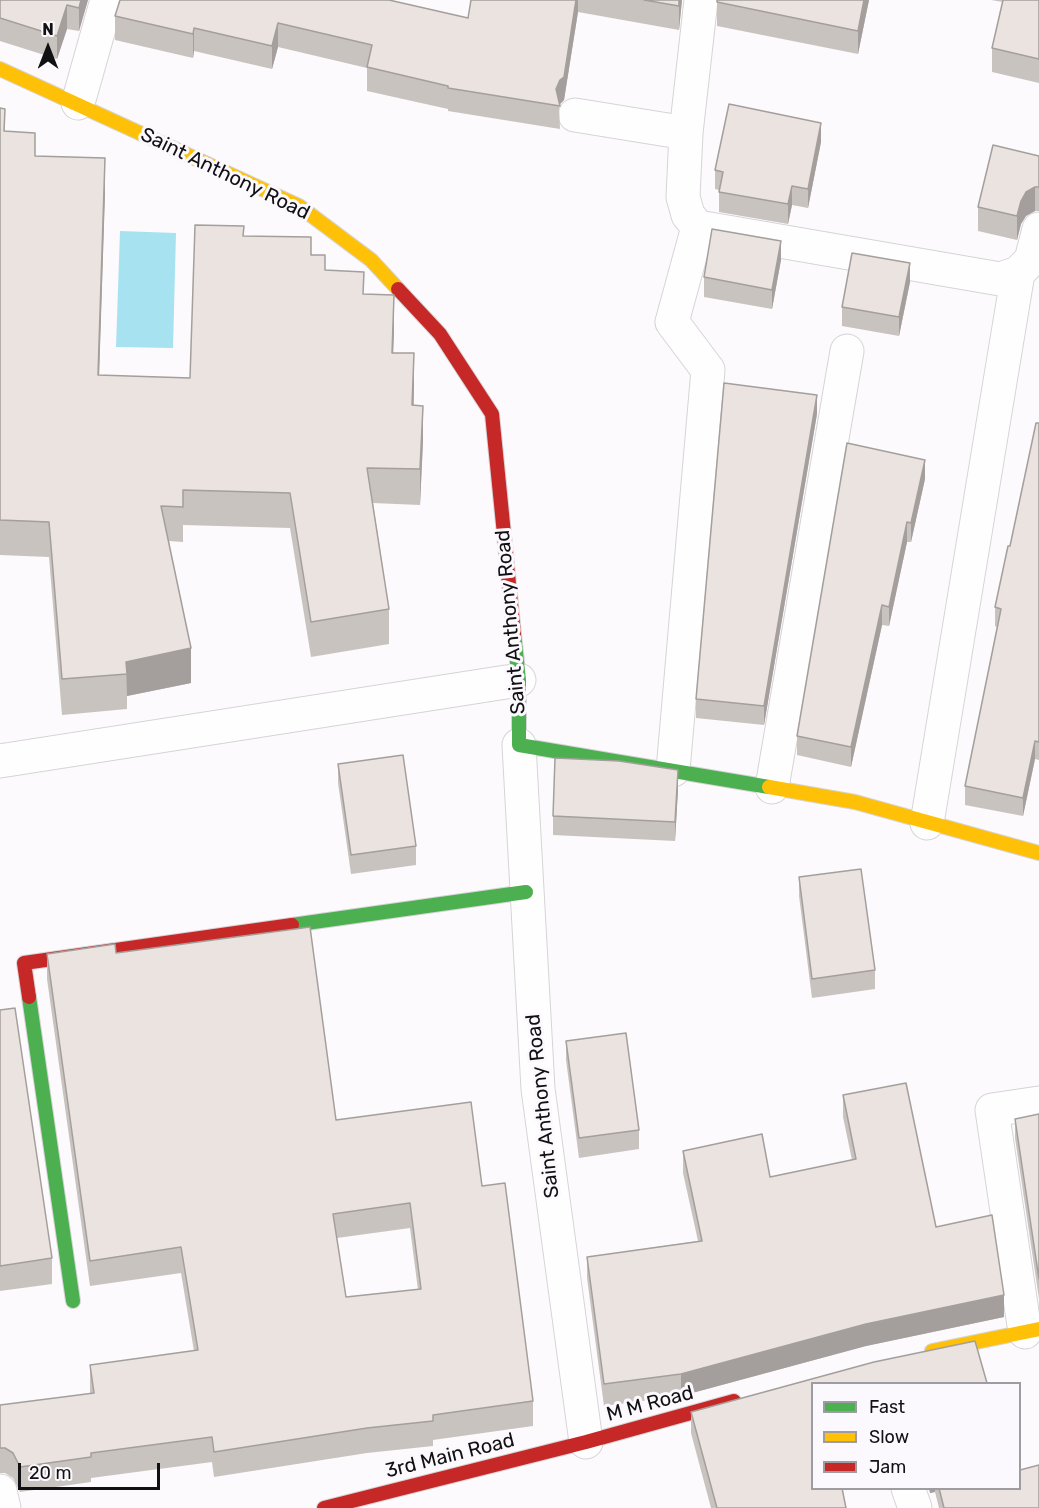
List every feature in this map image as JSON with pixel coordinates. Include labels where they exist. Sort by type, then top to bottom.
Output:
[{"type":"street","points":[[78,103],[107,0]]},
{"type":"street","points":[[701,0],[686,133],[683,196],[688,215],[698,227],[1000,279],[1018,273],[1031,260],[1039,229]]},
{"type":"street","name":"Saint Anthony Road","points":[[0,69],[299,206],[371,260],[440,334],[492,414],[519,680],[519,745],[538,1089],[586,1442]]},
{"type":"street","points":[[575,115],[686,133]]},
{"type":"street","points":[[673,770],[708,369],[672,322],[698,227]]},
{"type":"street","points":[[927,823],[1018,273]]},
{"type":"street","points":[[772,787],[847,351]]},
{"type":"street","points":[[0,761],[519,680]]},
{"type":"street","points":[[519,745],[855,802],[1039,853]]},
{"type":"street","points":[[73,1300],[24,963],[526,892]]},
{"type":"street","points":[[914,1355],[1032,1331],[992,1110],[1039,1103]]},
{"type":"street","name":"M M Road","points":[[586,1442],[745,1398]]},
{"type":"street","name":"3rd Main Road","points":[[324,1508],[586,1442]]},
{"type":"street","points":[[910,1490],[915,1508]]},
{"type":"street","points":[[0,1491],[4,1508]]},
{"type":"water","points":[[120,231],[176,233],[173,348],[116,347]]},
{"type":"building","points":[[0,0],[81,0],[79,8],[67,5],[57,36],[0,18]]},
{"type":"building","points":[[120,0],[389,0],[468,18],[471,0],[576,0],[564,77],[556,89],[560,106],[448,88],[448,86],[367,67],[372,45],[278,23],[272,46],[194,28],[193,34],[115,16]]},
{"type":"building","points":[[644,0],[679,0],[679,6]]},
{"type":"building","points":[[717,0],[864,0],[858,31],[717,2]]},
{"type":"building","points":[[1003,0],[1039,0],[1039,59],[992,48]]},
{"type":"building","points":[[729,104],[821,123],[808,189],[792,186],[788,204],[719,192],[723,172],[715,170]]},
{"type":"building","points":[[0,108],[5,109],[4,131],[35,133],[35,156],[105,158],[98,375],[190,378],[195,225],[244,226],[243,236],[311,237],[311,255],[325,255],[325,270],[364,272],[363,294],[394,295],[392,353],[414,353],[412,405],[423,406],[420,469],[367,468],[389,609],[311,622],[290,493],[183,490],[183,507],[161,506],[191,648],[126,662],[127,674],[62,679],[49,522],[0,520]]},
{"type":"building","points":[[993,145],[1039,156],[1039,187],[1026,192],[1017,216],[978,207]]},
{"type":"building","points":[[712,229],[781,241],[772,290],[704,277]]},
{"type":"building","points":[[852,253],[910,263],[899,317],[842,307]]},
{"type":"building","points":[[724,383],[817,395],[764,706],[696,699]]},
{"type":"building","points":[[1036,423],[1039,423],[1039,742],[1035,741],[1023,798],[965,786],[1001,609],[995,607]]},
{"type":"building","points":[[847,443],[925,460],[911,523],[907,522],[889,607],[882,605],[851,747],[797,736]]},
{"type":"building","points":[[403,755],[416,846],[351,855],[338,764]]},
{"type":"building","points":[[555,758],[619,761],[678,770],[675,822],[553,816]]},
{"type":"building","points":[[861,869],[875,970],[812,979],[799,877]]},
{"type":"building","points":[[310,927],[336,1120],[471,1102],[482,1186],[505,1183],[533,1401],[433,1415],[433,1421],[367,1428],[214,1452],[212,1437],[91,1453],[91,1457],[20,1467],[13,1453],[0,1448],[0,1405],[94,1393],[90,1365],[198,1350],[181,1247],[90,1261],[47,954],[115,944],[116,953]],"holes":[[[410,1203],[421,1289],[346,1297],[333,1214]]]},
{"type":"building","points":[[15,1008],[52,1258],[0,1266],[0,1010]]},
{"type":"building","points":[[626,1033],[639,1130],[579,1138],[566,1041]]},
{"type":"building","points":[[906,1083],[936,1227],[992,1215],[1004,1295],[866,1324],[681,1374],[604,1384],[587,1257],[702,1241],[683,1151],[762,1134],[770,1177],[856,1159],[843,1095]]},
{"type":"building","points":[[1039,1114],[1039,1279],[1015,1119]]},
{"type":"building","points":[[975,1341],[987,1382],[811,1382],[811,1490],[842,1490],[846,1508],[717,1508],[691,1412],[874,1362]]},
{"type":"building","points":[[1039,1465],[1039,1508],[944,1508],[940,1490],[1021,1490],[1021,1470]]},
{"type":"traffic: fast","points":[[514,634],[519,680],[519,745],[769,787]]},
{"type":"traffic: fast","points":[[292,925],[526,892]]},
{"type":"traffic: fast","points":[[29,997],[73,1301]]},
{"type":"traffic: slow","points":[[0,69],[299,206],[371,260],[398,289]]},
{"type":"traffic: slow","points":[[769,787],[855,802],[1039,853]]},
{"type":"traffic: slow","points":[[932,1351],[1039,1329]]},
{"type":"traffic: jam","points":[[398,289],[440,334],[492,414],[514,634]]},
{"type":"traffic: jam","points":[[29,997],[24,963],[292,925]]},
{"type":"traffic: jam","points":[[324,1508],[586,1442],[734,1401]]}]
